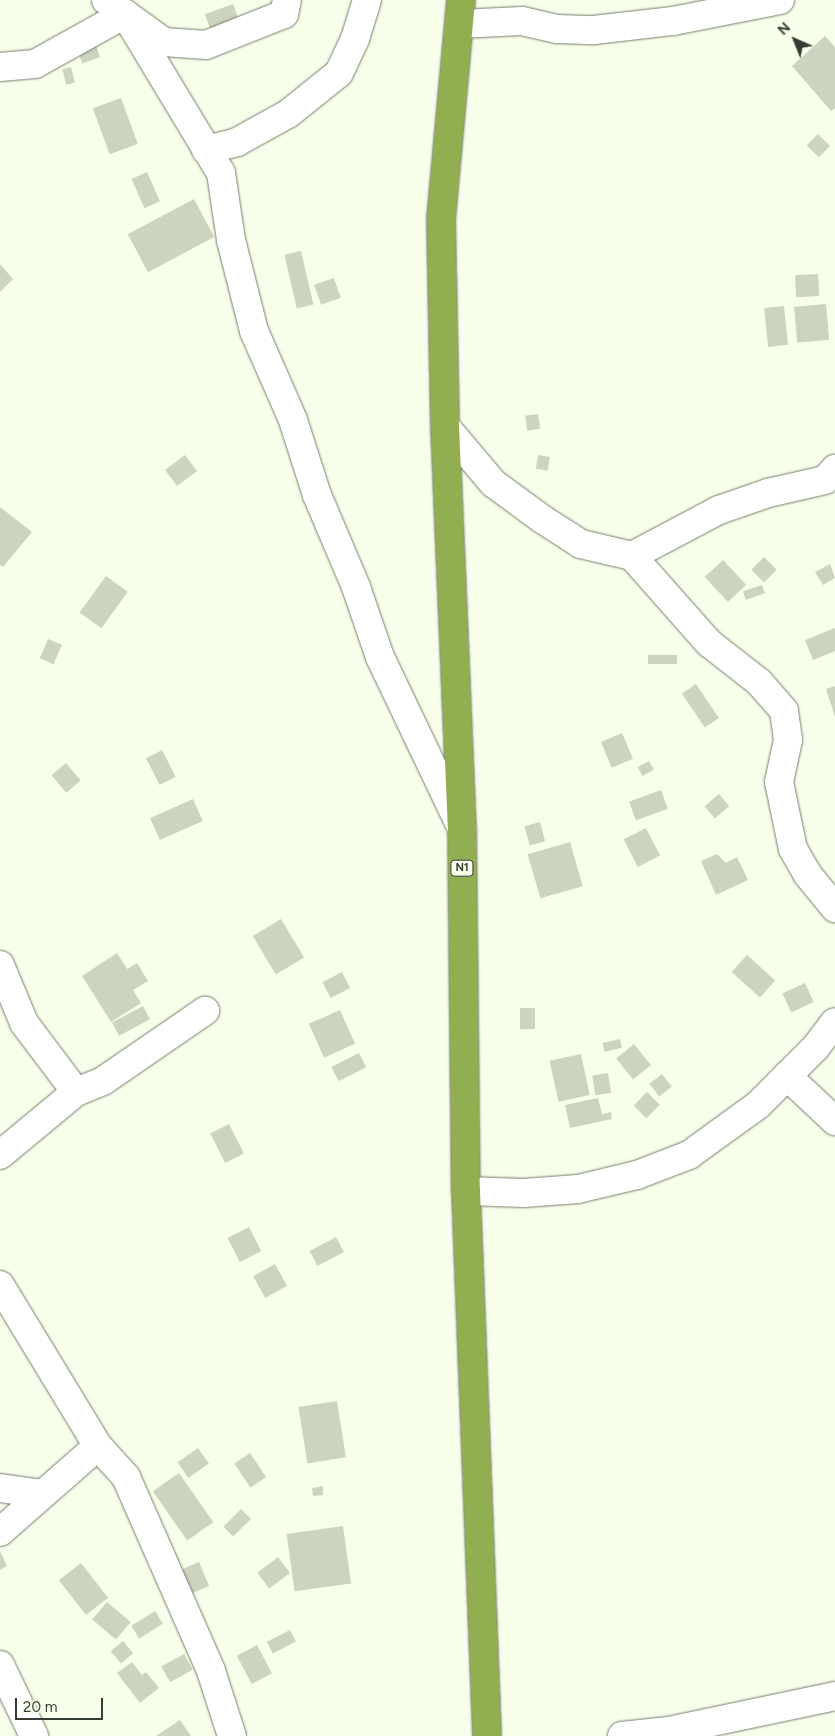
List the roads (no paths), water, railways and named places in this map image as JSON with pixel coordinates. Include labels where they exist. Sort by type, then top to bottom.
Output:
[{"type":"highway","name":"N1","points":[[460,12],[440,218],[445,426],[462,828],[466,1191],[487,1736]]},
{"type":"street","points":[[115,7],[164,42],[206,45],[284,14],[288,0]]},
{"type":"street","points":[[206,150],[237,142],[288,114],[339,73],[356,38],[367,0]]},
{"type":"street","points":[[460,12],[522,21],[557,30],[594,30],[724,12],[780,0]]},
{"type":"street","points":[[0,67],[35,64],[115,7]]},
{"type":"street","points":[[115,7],[221,173],[231,240],[254,331],[293,420],[317,495],[356,587],[380,657],[462,828]]},
{"type":"street","points":[[445,426],[493,483],[542,519],[581,544],[632,556],[709,643],[759,682],[784,711],[788,740],[779,782],[793,849],[808,875],[835,908]]},
{"type":"street","points":[[632,556],[719,510],[768,493],[825,480],[835,470]]},
{"type":"street","points":[[0,965],[12,1018],[76,1092]]},
{"type":"street","points":[[0,1155],[76,1092],[103,1081],[205,1011]]},
{"type":"street","points":[[466,1191],[524,1194],[578,1189],[637,1175],[697,1150],[737,1122],[788,1076],[835,1022]]},
{"type":"street","points":[[788,1076],[835,1121]]},
{"type":"street","points":[[0,1285],[98,1446],[126,1477],[211,1670],[232,1736]]},
{"type":"street","points":[[0,1532],[98,1446]]},
{"type":"street","points":[[0,1488],[42,1494]]},
{"type":"street","points":[[0,1666],[34,1736]]},
{"type":"street","points":[[622,1736],[669,1731],[835,1696]]}]
